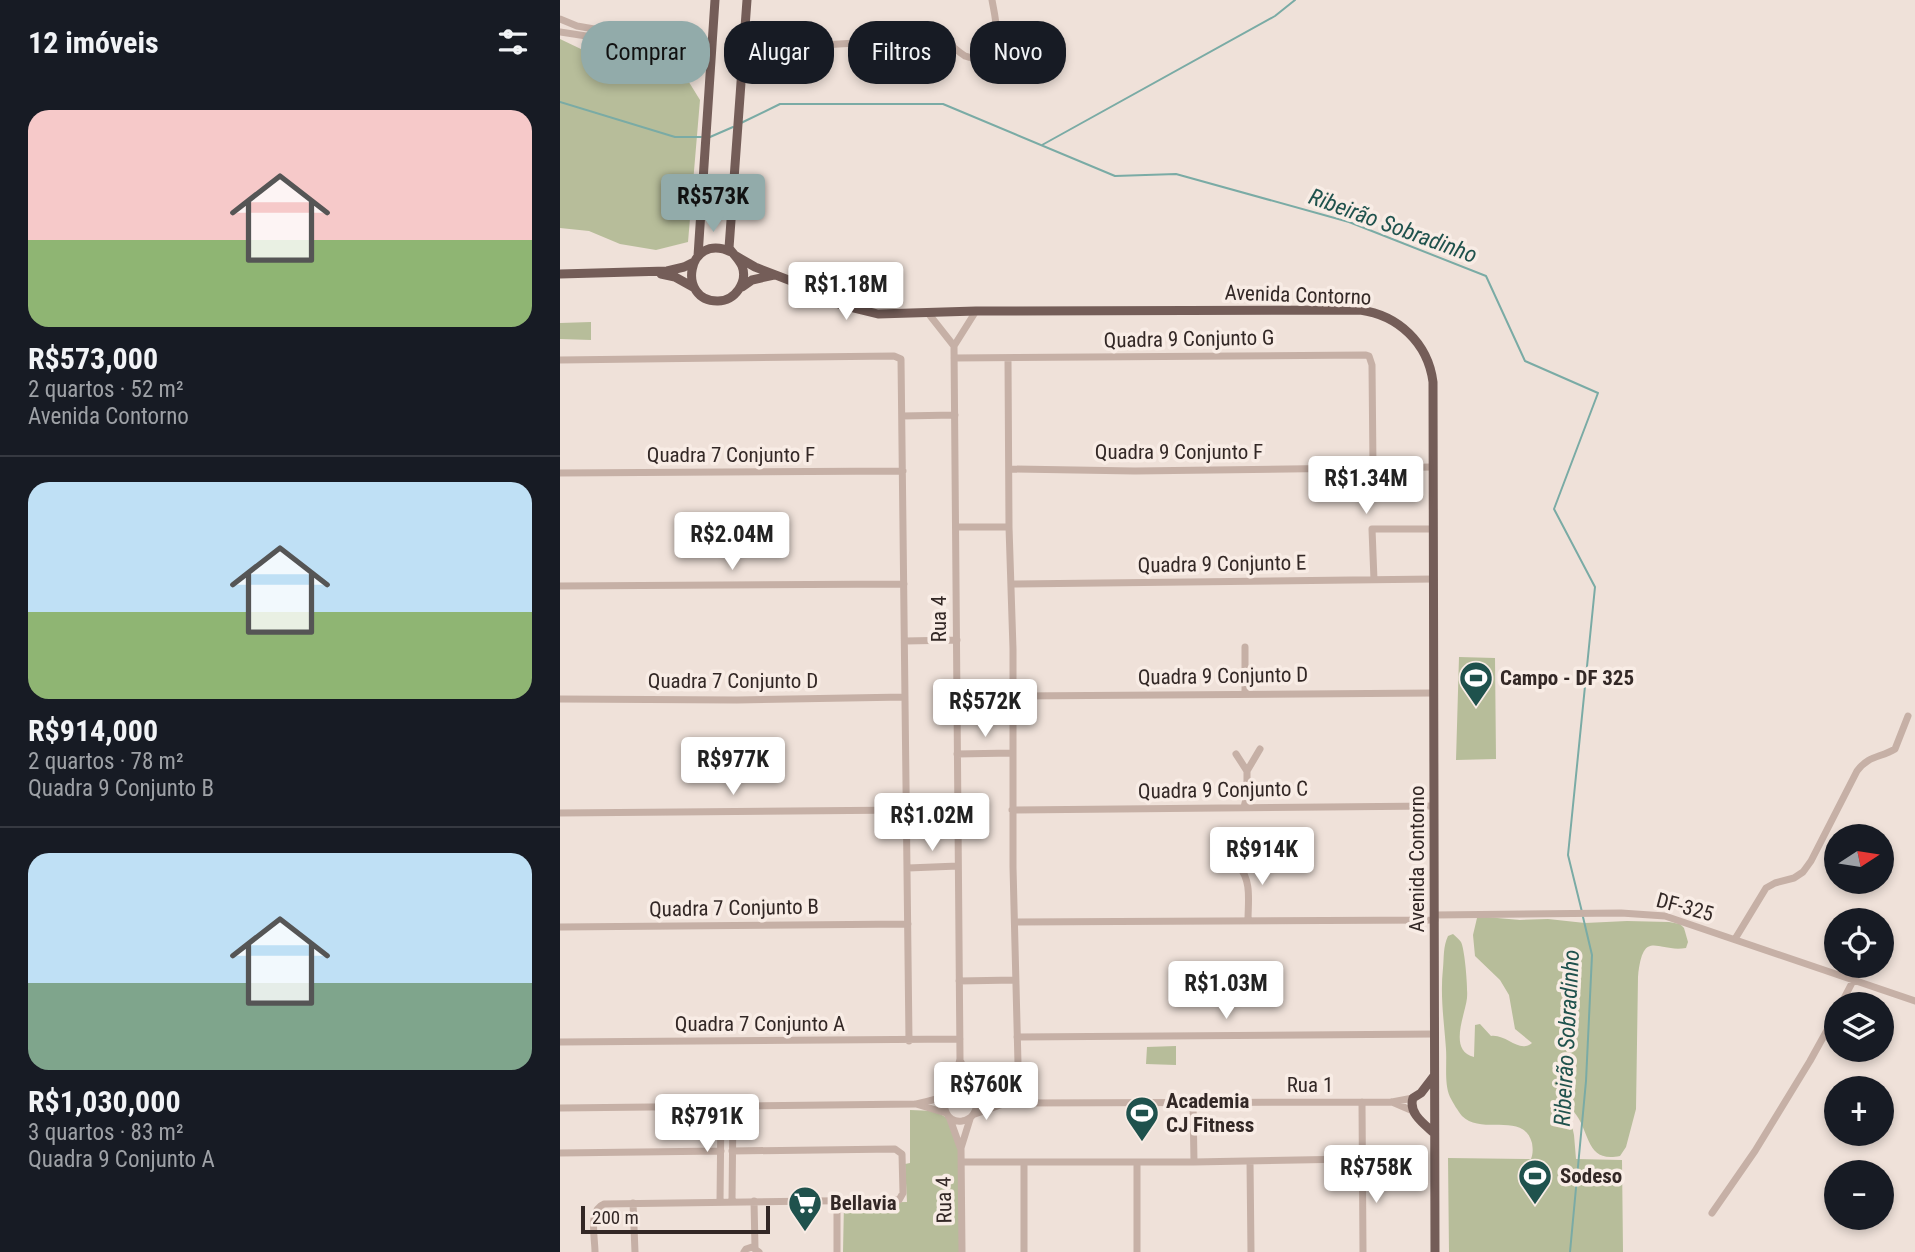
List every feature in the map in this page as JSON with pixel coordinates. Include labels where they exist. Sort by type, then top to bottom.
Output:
[{"type":"main road","points":[[710,55],[715,0]]},
{"type":"main road","points":[[745,21],[747,0]]},
{"type":"main road","points":[[694,288],[691,271],[696,259],[708,84]]},
{"type":"main road","points":[[739,289],[743,272],[741,264],[729,248],[741,84]]},
{"type":"main road","points":[[560,274],[646,273],[677,269],[710,249],[725,249],[734,254]]},
{"type":"main road","name":"Avenida Contorno","points":[[734,254],[755,267],[799,284],[841,305],[878,314],[1344,309],[1377,313],[1396,322],[1413,336],[1428,359],[1433,382],[1435,1252]]},
{"type":"main road","points":[[646,273],[676,277],[700,295],[716,301],[733,296],[752,280],[775,275]]},
{"type":"main road","points":[[1434,1133],[1411,1105],[1435,1074]]},
{"type":"main road","points":[[1415,1113],[1428,1115],[1434,1105],[1429,1095],[1417,1096]]},
{"type":"street","points":[[834,44],[937,38],[946,41],[964,55],[981,57],[997,36],[992,0]]},
{"type":"street","points":[[560,20],[577,26],[663,41],[701,44],[712,40]]},
{"type":"street","points":[[560,20],[560,32],[581,35]]},
{"type":"street","points":[[928,313],[954,346],[976,311]]},
{"type":"street","name":"Rua 4","points":[[954,346],[960,1059]]},
{"type":"street","points":[[560,360],[898,356],[901,361],[909,1041]]},
{"type":"street","name":"Quadra 9 Conjunto G","points":[[954,358],[1369,356],[1372,365],[1373,467]]},
{"type":"street","points":[[1008,359],[1012,810],[1019,1103]]},
{"type":"street","points":[[902,416],[955,415]]},
{"type":"street","name":"Quadra 9 Conjunto F","points":[[1009,469],[1135,471],[1433,467]]},
{"type":"street","name":"Quadra 7 Conjunto F","points":[[560,473],[903,471]]},
{"type":"street","points":[[956,527],[1009,527]]},
{"type":"street","points":[[1374,580],[1373,529],[1433,529]]},
{"type":"street","name":"Quadra 9 Conjunto E","points":[[1011,584],[1434,579]]},
{"type":"street","points":[[560,586],[904,584]]},
{"type":"street","points":[[905,641],[957,640]]},
{"type":"street","points":[[1245,647],[1245,694]]},
{"type":"street","name":"Quadra 9 Conjunto D","points":[[1012,696],[1434,693]]},
{"type":"street","name":"Quadra 7 Conjunto D","points":[[560,699],[905,697]]},
{"type":"street","points":[[1735,939],[1766,888],[1803,872],[1857,771],[1868,759],[1895,749],[1908,716]]},
{"type":"street","points":[[1244,807],[1247,771],[1260,749]]},
{"type":"street","points":[[957,754],[1012,753]]},
{"type":"street","points":[[1236,754],[1247,771]]},
{"type":"street","name":"Quadra 9 Conjunto C","points":[[1012,810],[1434,806]]},
{"type":"street","points":[[560,813],[907,810]]},
{"type":"street","points":[[908,868],[958,866]]},
{"type":"street","points":[[1239,866],[1248,884],[1248,921]]},
{"type":"street","name":"DF-325","points":[[1015,922],[1248,921],[1638,913],[1665,916],[1915,1000]]},
{"type":"street","name":"Quadra 7 Conjunto B","points":[[560,927],[908,924]]},
{"type":"street","points":[[1847,992],[1854,979]]},
{"type":"street","points":[[959,981],[1015,980]]},
{"type":"street","points":[[1017,1037],[1435,1034]]},
{"type":"street","points":[[1712,1213],[1755,1151],[1824,1036]]},
{"type":"street","name":"Quadra 7 Conjunto A","points":[[560,1042],[960,1039]]},
{"type":"street","points":[[960,1059],[943,1104],[961,1148]]},
{"type":"street","points":[[960,1059],[977,1104],[961,1148]]},
{"type":"street","points":[[560,1108],[915,1104],[961,1087],[1007,1103]]},
{"type":"street","name":"Rua 1","points":[[1007,1103],[1392,1102],[1417,1096]]},
{"type":"street","points":[[1362,1102],[1363,1252]]},
{"type":"street","name":"Rua 1","points":[[1392,1102],[1415,1113]]},
{"type":"street","points":[[915,1104],[960,1121],[1007,1103]]},
{"type":"street","points":[[1193,1103],[1194,1162]]},
{"type":"street","points":[[720,1202],[721,1107]]},
{"type":"street","points":[[732,1201],[733,1107]]},
{"type":"street","points":[[721,1130],[732,1131]]},
{"type":"street","name":"Rua 4","points":[[961,1148],[962,1252]]},
{"type":"street","points":[[595,1252],[594,1216],[597,1208],[604,1204],[899,1200],[904,1193],[902,1154],[895,1149],[732,1151]]},
{"type":"street","points":[[560,1153],[721,1151]]},
{"type":"street","points":[[961,1162],[1406,1158]]},
{"type":"street","points":[[1250,1161],[1251,1252]]},
{"type":"street","points":[[1024,1162],[1024,1252]]},
{"type":"street","points":[[1137,1162],[1138,1252]]},
{"type":"street","points":[[720,1186],[732,1186]]},
{"type":"street","points":[[744,1252],[749,1247],[757,1250],[754,1201]]},
{"type":"street","points":[[837,1201],[837,1252]]},
{"type":"street","points":[[633,1203],[635,1252]]},
{"type":"green space","points":[[560,39],[581,49],[581,84],[690,84],[700,100],[688,242],[656,250],[620,244],[589,231],[560,228]]},
{"type":"green space","points":[[591,322],[591,340],[560,339],[560,323]]},
{"type":"green space","name":"Campo - DF 325","points":[[1459,657],[1495,658],[1496,759],[1456,760]]},
{"type":"green space","points":[[1477,918],[1585,923],[1669,922],[1680,924],[1684,928],[1688,942],[1686,948],[1648,947],[1640,962],[1636,1109],[1626,1147],[1620,1156],[1600,1155],[1590,1144],[1574,1112],[1569,1112],[1576,1159],[1622,1160],[1623,1252],[1449,1252],[1448,1158],[1531,1159],[1532,1153],[1528,1133],[1521,1128],[1470,1122],[1462,1116],[1450,1097],[1447,1086],[1442,989],[1444,952],[1448,936],[1453,934],[1461,942],[1464,953],[1467,998],[1460,1040],[1466,1053],[1474,1057],[1475,1025],[1480,1024],[1491,1036],[1522,1046],[1532,1043],[1515,1029],[1509,995],[1500,980],[1475,956],[1473,935]]},
{"type":"green space","points":[[1176,1046],[1176,1065],[1146,1064],[1147,1047]]},
{"type":"green space","points":[[910,1110],[935,1111],[947,1118],[959,1145],[959,1252],[843,1252],[844,1203],[907,1202],[905,1164],[910,1163]]},
{"type":"waterway","points":[[1042,145],[1275,16],[1295,0]]},
{"type":"waterway","name":"Ribeirão Sobradinho","points":[[560,102],[675,137],[701,137]]},
{"type":"waterway","name":"Ribeirão Sobradinho","points":[[741,123],[780,104],[943,104],[1115,176],[1176,174],[1349,222],[1486,276],[1525,361],[1598,393],[1554,509],[1595,587],[1568,855],[1582,912]]},
{"type":"waterway","name":"Ribeirão Sobradinho","points":[[710,137],[733,127]]},
{"type":"waterway","name":"Ribeirão Sobradinho","points":[[1570,1252],[1586,1081],[1592,955],[1583,917]]},
{"type":"place","name":"Campo - DF 325","points":[[1476,708]]},
{"type":"place","name":"Academia CJ Fitness","points":[[1142,1143]]},
{"type":"place","name":"Sodeso","points":[[1535,1206]]},
{"type":"place","name":"Bellavia","points":[[805,1233]]}]
